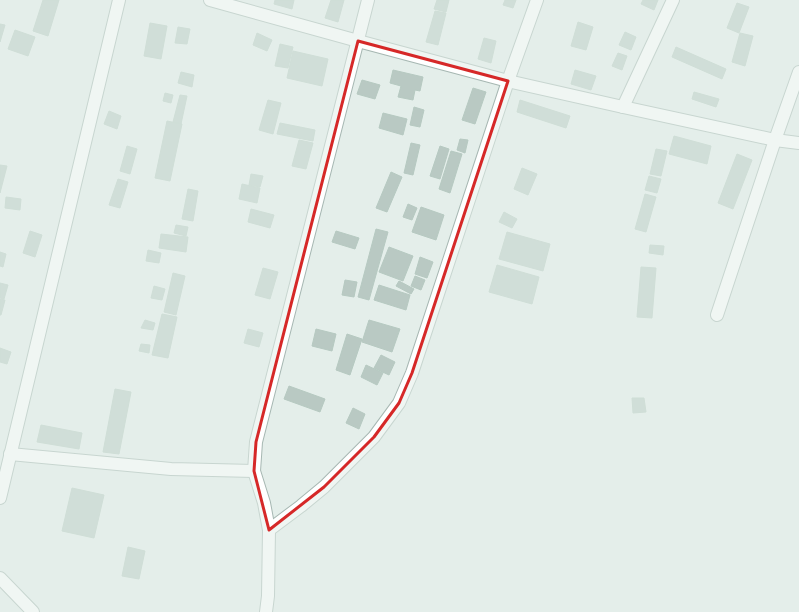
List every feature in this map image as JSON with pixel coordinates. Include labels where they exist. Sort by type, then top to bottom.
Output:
[{"type":"street","points":[[0,498],[119,0]]},
{"type":"street","points":[[210,0],[358,42],[508,81],[775,140],[799,143]]},
{"type":"street","points":[[266,612],[268,596],[269,530],[264,503],[254,471],[256,442],[266,397],[368,0]]},
{"type":"street","points":[[269,530],[324,487],[374,437],[399,403],[412,373],[508,81],[537,0]]},
{"type":"street","points":[[623,107],[673,0]]},
{"type":"street","points":[[717,315],[799,72]]},
{"type":"street","points":[[10,454],[172,469],[254,471]]},
{"type":"street","points":[[0,578],[33,612]]},
{"type":"highlighted area","points":[[358,41],[508,81],[412,373],[399,403],[374,437],[324,487],[269,530],[254,471],[256,442]]},
{"type":"building","points":[[43,0],[59,0],[48,36],[33,31]]},
{"type":"building","points":[[275,0],[294,0],[292,9],[274,4]]},
{"type":"building","points":[[331,0],[344,0],[338,22],[325,18]]},
{"type":"building","points":[[437,0],[449,0],[446,12],[434,9]]},
{"type":"building","points":[[505,0],[516,0],[513,8],[503,5]]},
{"type":"building","points":[[643,0],[658,0],[654,10],[641,4]]},
{"type":"building","points":[[737,3],[749,7],[739,33],[727,28]]},
{"type":"building","points":[[435,11],[446,13],[438,45],[426,42]]},
{"type":"building","points":[[578,22],[593,27],[586,50],[571,46]]},
{"type":"building","points":[[150,23],[167,26],[161,59],[144,56]]},
{"type":"building","points":[[0,24],[5,25],[0,42]]},
{"type":"building","points":[[178,27],[190,29],[187,44],[175,43]]},
{"type":"building","points":[[15,30],[35,37],[28,56],[8,49]]},
{"type":"building","points":[[625,32],[636,37],[631,50],[619,45]]},
{"type":"building","points":[[257,33],[272,40],[267,51],[253,45]]},
{"type":"building","points":[[740,33],[753,36],[745,66],[732,62]]},
{"type":"building","points":[[484,38],[496,41],[491,63],[478,59]]},
{"type":"building","points":[[280,44],[293,47],[288,68],[275,66]]},
{"type":"building","points":[[676,47],[726,69],[722,79],[672,57]]},
{"type":"building","points":[[293,51],[328,59],[322,86],[287,78]]},
{"type":"building","points":[[618,53],[627,56],[622,70],[612,66]]},
{"type":"building","points":[[393,70],[423,77],[420,91],[415,90],[413,100],[398,97],[401,86],[390,83]]},
{"type":"building","points":[[575,70],[596,76],[591,90],[571,84]]},
{"type":"building","points":[[181,72],[194,75],[192,87],[178,83]]},
{"type":"building","points":[[362,80],[380,85],[375,99],[357,94]]},
{"type":"building","points":[[473,88],[486,92],[475,124],[462,120]]},
{"type":"building","points":[[694,92],[719,99],[716,107],[692,99]]},
{"type":"building","points":[[165,93],[173,95],[171,103],[163,101]]},
{"type":"building","points":[[180,95],[187,96],[181,124],[173,122]]},
{"type":"building","points":[[268,100],[281,103],[273,134],[259,130]]},
{"type":"building","points":[[520,100],[570,116],[566,128],[517,112]]},
{"type":"building","points":[[414,107],[424,110],[420,127],[410,125]]},
{"type":"building","points":[[109,111],[121,116],[117,129],[104,124]]},
{"type":"building","points":[[383,113],[407,119],[403,135],[379,128]]},
{"type":"building","points":[[167,121],[182,124],[170,181],[155,178]]},
{"type":"building","points":[[280,123],[315,130],[313,141],[277,134]]},
{"type":"building","points":[[674,136],[711,146],[707,164],[669,154]]},
{"type":"building","points":[[460,139],[468,140],[465,153],[457,150]]},
{"type":"building","points":[[299,140],[313,143],[306,169],[292,166]]},
{"type":"building","points":[[411,143],[420,145],[413,175],[404,173]]},
{"type":"building","points":[[127,146],[137,149],[130,174],[120,171]]},
{"type":"building","points":[[440,146],[449,149],[440,179],[430,176]]},
{"type":"building","points":[[656,149],[667,151],[661,176],[650,174]]},
{"type":"building","points":[[451,151],[462,154],[450,193],[439,189]]},
{"type":"building","points":[[737,154],[752,160],[733,209],[718,203]]},
{"type":"building","points":[[0,165],[7,166],[0,193]]},
{"type":"building","points":[[522,168],[537,174],[528,195],[514,189]]},
{"type":"building","points":[[391,172],[402,177],[387,212],[376,208]]},
{"type":"building","points":[[251,174],[263,176],[260,187],[249,185]]},
{"type":"building","points":[[649,176],[661,179],[657,193],[645,190]]},
{"type":"building","points":[[118,179],[128,182],[120,208],[109,205]]},
{"type":"building","points":[[242,184],[260,188],[257,203],[239,199]]},
{"type":"building","points":[[188,189],[198,191],[193,221],[182,219]]},
{"type":"building","points":[[645,194],[656,197],[646,232],[635,229]]},
{"type":"building","points":[[6,197],[21,199],[20,210],[5,208]]},
{"type":"building","points":[[408,204],[417,208],[412,220],[403,217]]},
{"type":"building","points":[[421,207],[444,215],[436,240],[412,232]]},
{"type":"building","points":[[251,209],[274,215],[270,228],[248,222]]},
{"type":"building","points":[[504,212],[517,219],[512,228],[499,222]]},
{"type":"building","points":[[176,225],[188,227],[186,236],[174,233]]},
{"type":"building","points":[[376,229],[388,232],[369,300],[358,297]]},
{"type":"building","points":[[30,231],[42,235],[35,257],[23,253]]},
{"type":"building","points":[[336,231],[359,238],[355,249],[332,242]]},
{"type":"building","points":[[507,232],[550,244],[543,271],[499,259]]},
{"type":"building","points":[[161,234],[188,237],[186,252],[159,248]]},
{"type":"building","points":[[650,245],[664,246],[663,255],[649,253]]},
{"type":"building","points":[[389,247],[413,256],[403,281],[379,272]]},
{"type":"building","points":[[148,250],[161,253],[159,263],[146,261]]},
{"type":"building","points":[[0,252],[6,254],[3,267],[0,266]]},
{"type":"building","points":[[420,257],[433,262],[427,278],[415,274]]},
{"type":"building","points":[[497,265],[539,277],[532,304],[489,292]]},
{"type":"building","points":[[641,267],[656,268],[652,318],[637,317]]},
{"type":"building","points":[[263,268],[278,272],[270,299],[255,295]]},
{"type":"building","points":[[173,273],[185,276],[176,315],[164,312]]},
{"type":"building","points":[[415,276],[425,280],[421,290],[411,286]]},
{"type":"building","points":[[345,280],[357,282],[354,297],[342,295]]},
{"type":"building","points":[[399,281],[414,289],[411,294],[396,286]]},
{"type":"building","points":[[0,283],[8,285],[4,299],[0,298]]},
{"type":"building","points":[[379,285],[410,295],[406,310],[374,300]]},
{"type":"building","points":[[154,286],[165,289],[162,300],[151,298]]},
{"type":"building","points":[[0,299],[5,300],[1,315],[0,315]]},
{"type":"building","points":[[162,314],[177,317],[168,358],[152,355]]},
{"type":"building","points":[[145,320],[155,323],[153,330],[141,328]]},
{"type":"building","points":[[369,320],[400,329],[392,352],[362,342]]},
{"type":"building","points":[[248,329],[263,333],[259,347],[244,343]]},
{"type":"building","points":[[316,329],[336,334],[332,351],[312,346]]},
{"type":"building","points":[[347,334],[362,339],[350,375],[336,370]]},
{"type":"building","points":[[141,344],[150,345],[149,353],[139,351]]},
{"type":"building","points":[[0,348],[11,352],[7,364],[0,362]]},
{"type":"building","points":[[381,355],[395,362],[389,375],[374,368]]},
{"type":"building","points":[[366,365],[383,373],[377,385],[361,377]]},
{"type":"building","points":[[289,386],[325,399],[320,412],[284,399]]},
{"type":"building","points":[[115,389],[131,392],[119,454],[103,452]]},
{"type":"building","points":[[632,398],[644,398],[646,412],[633,413]]},
{"type":"building","points":[[353,408],[365,414],[359,429],[346,423]]},
{"type":"building","points":[[41,425],[82,433],[79,449],[37,442]]},
{"type":"building","points":[[72,488],[104,495],[94,538],[62,531]]},
{"type":"building","points":[[128,547],[145,551],[139,579],[122,576]]}]
